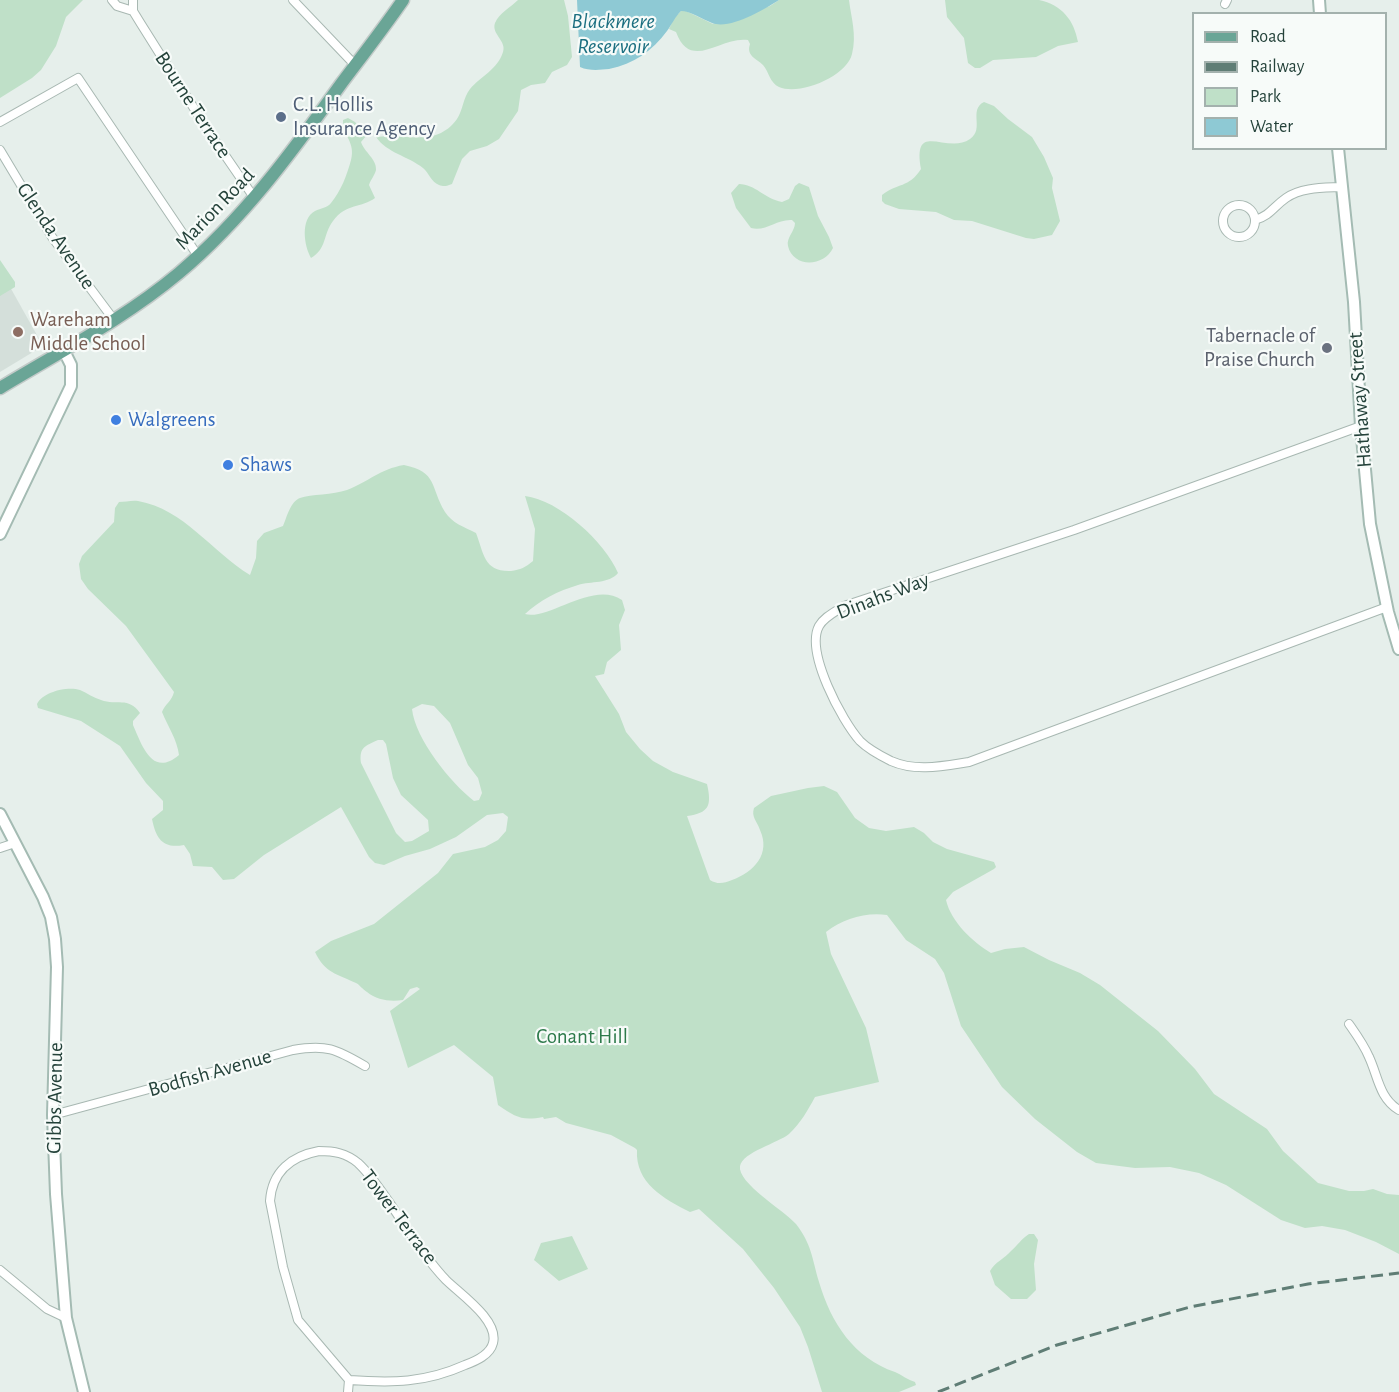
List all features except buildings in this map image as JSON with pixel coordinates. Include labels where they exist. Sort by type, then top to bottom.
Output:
[{"type":"main road","name":"Marion Road","points":[[0,388],[114,320],[198,256],[255,199],[291,154],[403,0]]},
{"type":"main road","name":"Hathaway Street","points":[[1338,150],[1354,302],[1361,426],[1370,524],[1387,607],[1399,649]]},
{"type":"main road","points":[[0,534],[71,386],[71,365],[64,351]]},
{"type":"main road","name":"Gibbs Avenue","points":[[0,814],[43,897],[51,917],[55,939],[57,967],[53,1115],[56,1194],[66,1318],[84,1392]]},
{"type":"street","points":[[112,0],[117,6],[133,10],[133,0]]},
{"type":"street","points":[[293,0],[355,65]]},
{"type":"street","name":"Bourne Terrace","points":[[133,10],[207,129],[255,199]]},
{"type":"street","points":[[0,122],[78,78],[198,256]]},
{"type":"street","name":"Glenda Avenue","points":[[0,150],[52,237],[114,320]]},
{"type":"street","points":[[1254,220],[1271,213],[1285,199],[1299,192],[1342,187]]},
{"type":"street","points":[[1236,206],[1246,207],[1254,220],[1252,230],[1238,237],[1228,234],[1223,225],[1227,210],[1236,206]]},
{"type":"street","name":"Dinahs Way","points":[[1361,426],[1074,530],[844,606],[819,625],[816,642],[821,668],[837,708],[861,742],[892,761],[917,767],[937,767],[969,762],[1387,607]]},
{"type":"street","points":[[0,848],[15,843]]},
{"type":"street","points":[[1350,1024],[1370,1058],[1386,1099],[1399,1110]]},
{"type":"street","name":"Bodfish Avenue","points":[[53,1115],[292,1050],[311,1047],[326,1047],[365,1066]]},
{"type":"street","name":"Tower Terrace","points":[[333,1151],[346,1155],[364,1169],[445,1278],[481,1312],[493,1332],[493,1342],[489,1352],[469,1364],[446,1373],[422,1380],[397,1382],[349,1380],[298,1320],[283,1267],[270,1201],[271,1191],[283,1167],[304,1153],[333,1151]]},
{"type":"street","points":[[0,1270],[47,1309],[66,1318]]},
{"type":"street","points":[[348,1392],[349,1380]]},
{"type":"shaded area","name":"Wareham Middle School","points":[[0,269],[43,346],[0,372]]},
{"type":"green space","points":[[0,0],[83,0],[66,17],[56,46],[41,70],[0,98]]},
{"type":"green space","points":[[518,0],[564,0],[572,57],[567,65],[552,72],[545,83],[531,85],[521,90],[518,111],[499,139],[487,146],[470,151],[462,159],[452,184],[439,185],[423,168],[392,151],[376,137],[430,136],[449,128],[457,119],[470,89],[501,58],[504,48],[495,31],[495,23],[502,13]]},
{"type":"green space","points":[[779,0],[849,0],[854,33],[853,47],[848,62],[841,70],[822,82],[810,86],[799,89],[779,87],[763,65],[752,56],[748,40],[737,40],[707,50],[690,50],[682,44],[676,32],[669,29],[674,18],[681,11],[686,11],[713,24],[770,6]]},
{"type":"green space","points":[[945,0],[1039,0],[1047,2],[1070,20],[1078,42],[1058,46],[1036,57],[993,60],[980,68],[975,68],[968,63],[964,38],[947,17]]},
{"type":"green space","points":[[984,102],[994,106],[1032,137],[1044,157],[1053,178],[1052,188],[1060,221],[1052,235],[1034,239],[1026,238],[972,221],[954,220],[936,212],[899,209],[882,201],[882,195],[912,179],[921,169],[920,154],[922,145],[926,142],[961,143],[970,139],[976,130],[977,110]]},
{"type":"green space","points":[[348,118],[367,135],[361,142],[376,166],[369,185],[375,198],[338,215],[330,226],[320,250],[311,258],[305,240],[305,226],[310,215],[331,203],[346,177],[352,154],[343,125],[343,120]]},
{"type":"green space","points":[[799,183],[809,187],[818,216],[833,248],[823,259],[816,262],[802,261],[791,253],[788,243],[795,226],[792,220],[756,229],[751,228],[736,208],[731,193],[739,184],[745,185],[782,202],[789,199],[795,186]]},
{"type":"green space","points":[[0,260],[15,282],[15,287],[0,296]]},
{"type":"green space","name":"Conant Hill","points":[[404,465],[415,468],[428,476],[448,516],[476,533],[486,560],[490,565],[502,571],[514,571],[533,561],[535,529],[525,496],[552,505],[566,514],[603,548],[618,573],[614,577],[563,590],[543,600],[525,614],[535,615],[585,597],[598,595],[610,595],[622,600],[625,610],[619,625],[621,650],[607,662],[604,674],[595,676],[619,714],[626,732],[640,749],[653,761],[673,772],[707,784],[709,803],[707,807],[700,813],[687,816],[710,880],[721,883],[740,877],[758,861],[762,854],[763,839],[754,817],[754,808],[771,796],[824,786],[837,792],[855,818],[869,828],[886,831],[914,827],[933,842],[947,849],[994,862],[996,867],[994,869],[953,892],[946,900],[958,924],[970,937],[991,953],[1024,947],[1100,985],[1158,1031],[1195,1069],[1214,1094],[1267,1129],[1283,1151],[1318,1183],[1349,1191],[1373,1189],[1399,1195],[1399,1254],[1345,1230],[1322,1226],[1305,1228],[1281,1220],[1226,1185],[1199,1173],[1170,1167],[1135,1168],[1096,1163],[1077,1152],[1035,1119],[1002,1087],[961,1026],[944,973],[935,959],[906,940],[887,915],[855,918],[840,923],[826,932],[831,954],[866,1028],[879,1082],[815,1097],[807,1112],[789,1134],[747,1156],[740,1166],[741,1173],[746,1180],[790,1218],[801,1232],[811,1252],[830,1311],[846,1337],[868,1358],[915,1382],[916,1385],[899,1392],[822,1392],[800,1327],[774,1288],[743,1249],[699,1209],[690,1212],[661,1195],[646,1181],[641,1172],[635,1148],[611,1135],[566,1123],[556,1117],[524,1118],[510,1112],[498,1105],[493,1077],[454,1045],[408,1068],[390,1011],[420,989],[417,987],[410,989],[403,1000],[379,999],[356,983],[327,969],[315,952],[331,941],[374,924],[438,873],[453,854],[485,847],[498,840],[506,831],[508,817],[503,813],[487,815],[456,837],[384,865],[375,863],[369,857],[341,807],[264,855],[234,879],[223,880],[212,867],[193,866],[190,854],[184,845],[166,844],[158,837],[152,819],[163,810],[163,801],[146,783],[120,746],[81,721],[38,708],[37,704],[50,693],[69,689],[80,690],[107,702],[127,703],[140,713],[133,721],[133,725],[149,756],[162,763],[179,755],[162,712],[174,692],[126,626],[88,589],[81,579],[79,564],[82,556],[114,522],[115,508],[119,502],[138,501],[170,513],[250,575],[256,558],[257,541],[264,533],[283,526],[289,510],[297,500],[347,490]],"holes":[[[422,704],[434,706],[450,723],[468,765],[478,778],[482,793],[479,800],[474,801],[455,783],[427,747],[412,709]],[[378,740],[383,740],[386,744],[393,778],[401,795],[428,820],[429,831],[412,841],[405,842],[396,833],[361,763],[362,750]]]},
{"type":"green space","points":[[1029,1234],[1034,1234],[1038,1240],[1034,1264],[1036,1290],[1027,1299],[1011,1299],[995,1285],[990,1271]]},
{"type":"green space","points":[[572,1236],[588,1269],[559,1281],[534,1260],[541,1243]]},
{"type":"water","name":"Blackmere Reservoir","points":[[577,0],[779,0],[746,18],[728,24],[712,23],[681,11],[661,38],[642,56],[618,67],[594,70],[580,67]]},
{"type":"railway","points":[[938,1392],[1057,1345],[1190,1307],[1308,1284],[1399,1273]]},
{"type":"place","name":"C.L. Hollis Insurance Agency","points":[[281,117]]},
{"type":"place","name":"Wareham Middle School","points":[[18,332]]},
{"type":"place","name":"Tabernacle of Praise Church","points":[[1327,348]]},
{"type":"place","name":"Walgreens","points":[[116,420]]},
{"type":"place","name":"Shaws","points":[[228,465]]}]
